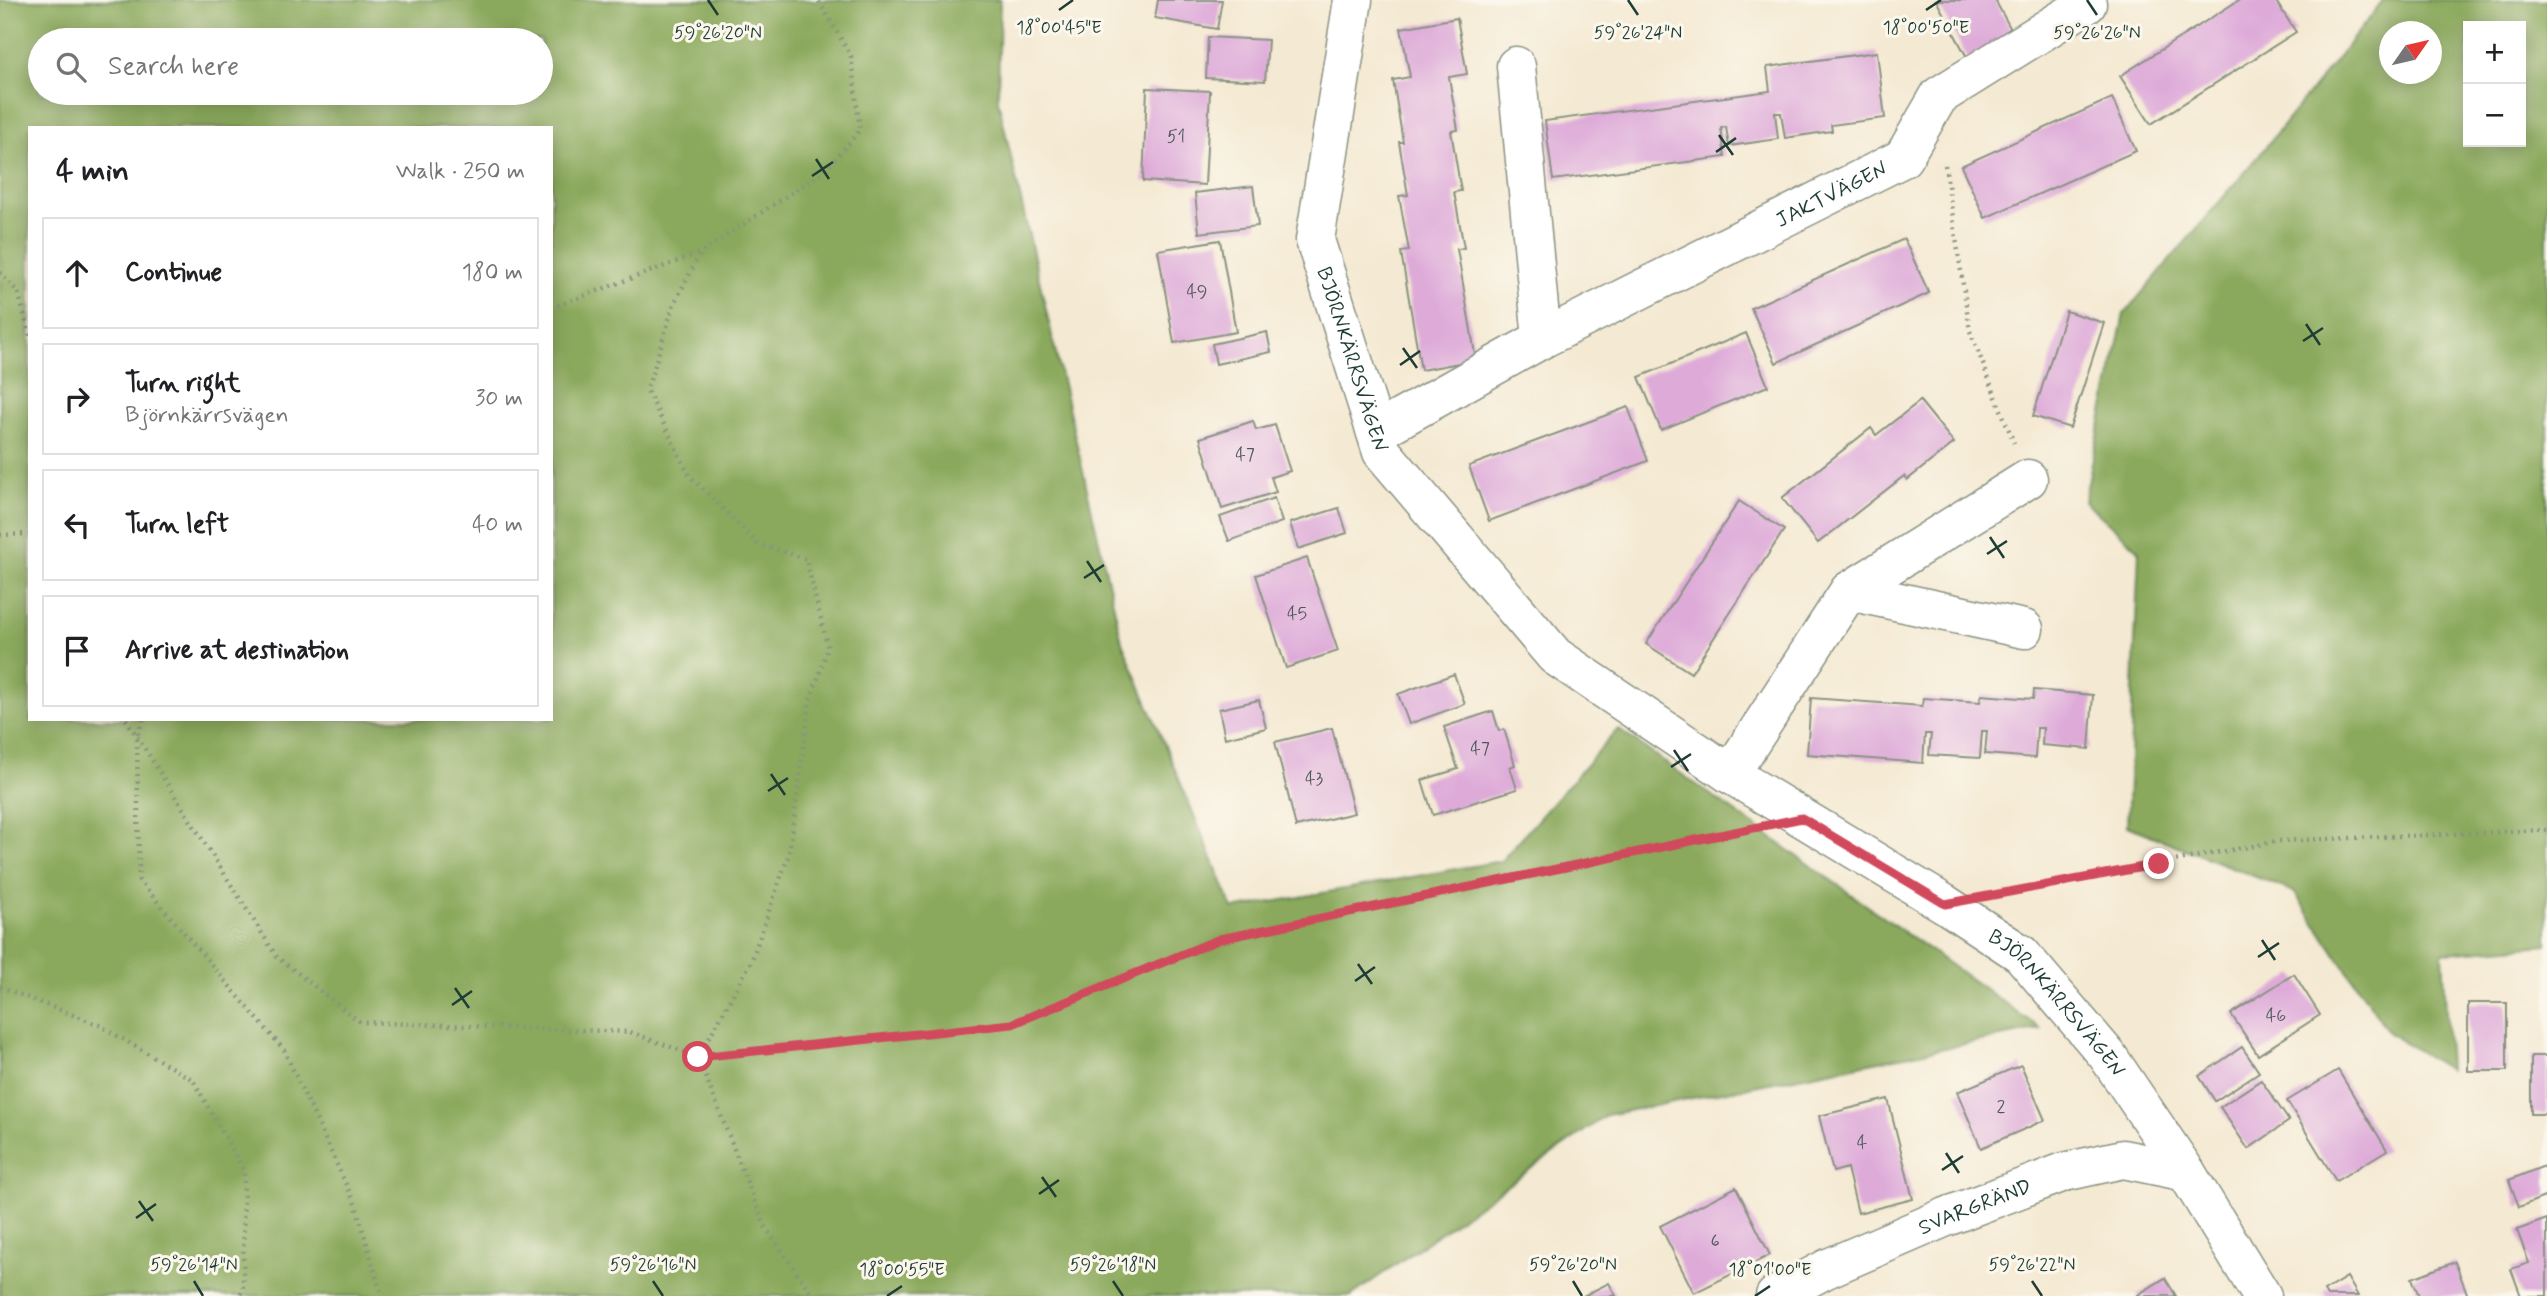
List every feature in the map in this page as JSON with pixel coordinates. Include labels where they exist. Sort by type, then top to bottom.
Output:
[{"type":"street","name":"BJÖRNKÄRRSVÄGEN","points":[[1353,0],[1315,240],[1382,452],[1555,656],[1730,774],[1945,904],[2021,954],[2106,1055],[2186,1172],[2262,1296]]},
{"type":"street","name":"JAKTVÄGEN","points":[[1376,432],[1542,339],[1903,158],[1939,96],[2088,1]]},
{"type":"street","points":[[1516,66],[1542,339]]},
{"type":"street","points":[[1730,774],[1849,591],[2028,479]]},
{"type":"street","points":[[1849,591],[2024,629]]},
{"type":"street","name":"SVARGRÄND","points":[[1775,1296],[1826,1269],[1946,1217],[2064,1172],[2123,1159],[2186,1172]]},
{"type":"path","points":[[553,307],[701,252],[825,171],[860,130],[851,56],[818,0]]},
{"type":"path","points":[[1923,124],[1946,167],[1970,331],[2028,479]]},
{"type":"path","points":[[698,1057],[751,962],[789,854],[810,701],[828,648],[806,559],[758,544],[689,475],[647,390],[674,304],[701,252]]},
{"type":"path","points":[[0,272],[18,292],[28,329]]},
{"type":"path","points":[[0,535],[28,534]]},
{"type":"path","points":[[127,721],[278,957],[360,1022],[630,1032],[698,1057],[1012,1024],[1220,939],[1802,818]]},
{"type":"path","points":[[142,721],[137,736],[139,880],[284,1050],[356,1206],[382,1296]]},
{"type":"path","points":[[1945,904],[2279,841],[2547,830]]},
{"type":"path","points":[[0,986],[99,1025],[193,1080],[244,1171],[243,1290],[239,1296]]},
{"type":"path","points":[[698,1057],[764,1225],[813,1296]]},
{"type":"green space","points":[[0,0],[1000,0],[998,100],[1122,642],[1233,909],[1501,861],[1618,729],[2041,1029],[1607,1115],[1351,1296],[0,1296]]},
{"type":"green space","points":[[2384,0],[2547,0],[2547,945],[2443,953],[2449,1070],[2389,1033],[2294,892],[2127,826],[2139,550],[2084,501],[2124,314],[2256,159]]},
{"type":"building","points":[[1158,0],[1222,0],[1217,29],[1155,18]]},
{"type":"building","points":[[1936,0],[1995,0],[2013,33],[1968,59]]},
{"type":"building","points":[[2239,0],[2275,0],[2296,32],[2151,124],[2120,76]]},
{"type":"building","points":[[1457,18],[1467,74],[1449,77],[1458,130],[1451,131],[1461,191],[1454,192],[1464,248],[1457,249],[1476,360],[1421,370],[1401,252],[1409,251],[1399,196],[1408,195],[1393,80],[1410,77],[1401,28]]},
{"type":"building","points":[[1208,37],[1268,40],[1265,81],[1206,78]]},
{"type":"building","points":[[1877,52],[1885,118],[1831,125],[1832,131],[1785,138],[1781,113],[1775,113],[1778,139],[1729,146],[1726,127],[1721,128],[1725,157],[1553,180],[1545,121],[1770,91],[1767,67]]},
{"type":"building","points":[[1147,88],[1210,91],[1205,185],[1143,181]]},
{"type":"building","points":[[2112,98],[2136,151],[1985,218],[1961,166]]},
{"type":"building","points":[[1253,186],[1258,226],[1199,233],[1195,193]]},
{"type":"building","points":[[1904,239],[1929,293],[1776,363],[1751,308]]},
{"type":"building","points":[[1220,240],[1236,332],[1174,343],[1158,250]]},
{"type":"building","points":[[2066,311],[2104,323],[2070,428],[2033,416]]},
{"type":"building","points":[[1267,332],[1271,352],[1216,364],[1212,344]]},
{"type":"building","points":[[1746,333],[1768,386],[1661,430],[1639,377]]},
{"type":"building","points":[[1920,401],[1954,443],[1907,480],[1904,476],[1818,543],[1782,498],[1871,428],[1876,435]]},
{"type":"building","points":[[1628,407],[1648,461],[1489,521],[1469,466]]},
{"type":"building","points":[[1253,421],[1256,430],[1275,425],[1290,471],[1271,477],[1276,492],[1222,509],[1200,438]]},
{"type":"building","points":[[1274,498],[1282,522],[1229,541],[1220,517]]},
{"type":"building","points":[[1739,501],[1784,530],[1691,673],[1646,644]]},
{"type":"building","points":[[1339,508],[1347,533],[1298,549],[1290,523]]},
{"type":"building","points":[[1307,558],[1338,651],[1286,668],[1256,575]]},
{"type":"building","points":[[1454,674],[1465,704],[1409,724],[1398,694]]},
{"type":"building","points":[[2034,690],[2093,695],[2089,749],[2042,745],[2043,728],[2037,728],[2035,758],[1985,754],[1987,731],[1982,731],[1980,758],[1929,755],[1931,734],[1925,734],[1923,763],[1807,754],[1811,698],[1922,706],[1923,698],[1980,702],[1981,695],[2033,699]]},
{"type":"building","points":[[1259,700],[1266,728],[1225,738],[1219,709]]},
{"type":"building","points":[[1493,711],[1499,731],[1504,729],[1515,765],[1510,767],[1517,789],[1433,815],[1422,780],[1458,769],[1444,727]]},
{"type":"building","points":[[1332,728],[1354,813],[1296,827],[1275,742]]},
{"type":"building","points":[[2294,974],[2320,1015],[2258,1055],[2231,1014]]},
{"type":"building","points":[[2468,1003],[2507,1003],[2507,1071],[2468,1071]]},
{"type":"building","points":[[2242,1047],[2259,1072],[2215,1101],[2199,1076]]},
{"type":"building","points":[[2531,1056],[2547,1056],[2547,1114],[2531,1114]]},
{"type":"building","points":[[2021,1065],[2045,1120],[1981,1148],[1957,1092]]},
{"type":"building","points":[[2338,1070],[2387,1150],[2336,1181],[2287,1101]]},
{"type":"building","points":[[2261,1080],[2289,1121],[2248,1149],[2220,1107]]},
{"type":"building","points":[[1888,1099],[1913,1199],[1858,1213],[1847,1168],[1833,1172],[1819,1116]]},
{"type":"building","points":[[2547,1165],[2547,1196],[2519,1207],[2509,1180]]},
{"type":"building","points":[[1736,1187],[1770,1255],[1694,1293],[1660,1226]]},
{"type":"building","points":[[2547,1219],[2547,1296],[2521,1296],[2511,1269],[2529,1263],[2517,1230]]},
{"type":"building","points":[[2455,1262],[2468,1296],[2419,1296],[2412,1278]]},
{"type":"building","points":[[2347,1277],[2358,1296],[2327,1296],[2324,1291]]},
{"type":"building","points":[[2165,1278],[2176,1296],[2136,1296]]},
{"type":"building","points":[[1609,1283],[1616,1296],[1583,1296]]},
{"type":"route","points":[[698,1057],[1012,1024],[1220,939],[1802,818],[1945,904],[2159,864]]}]
